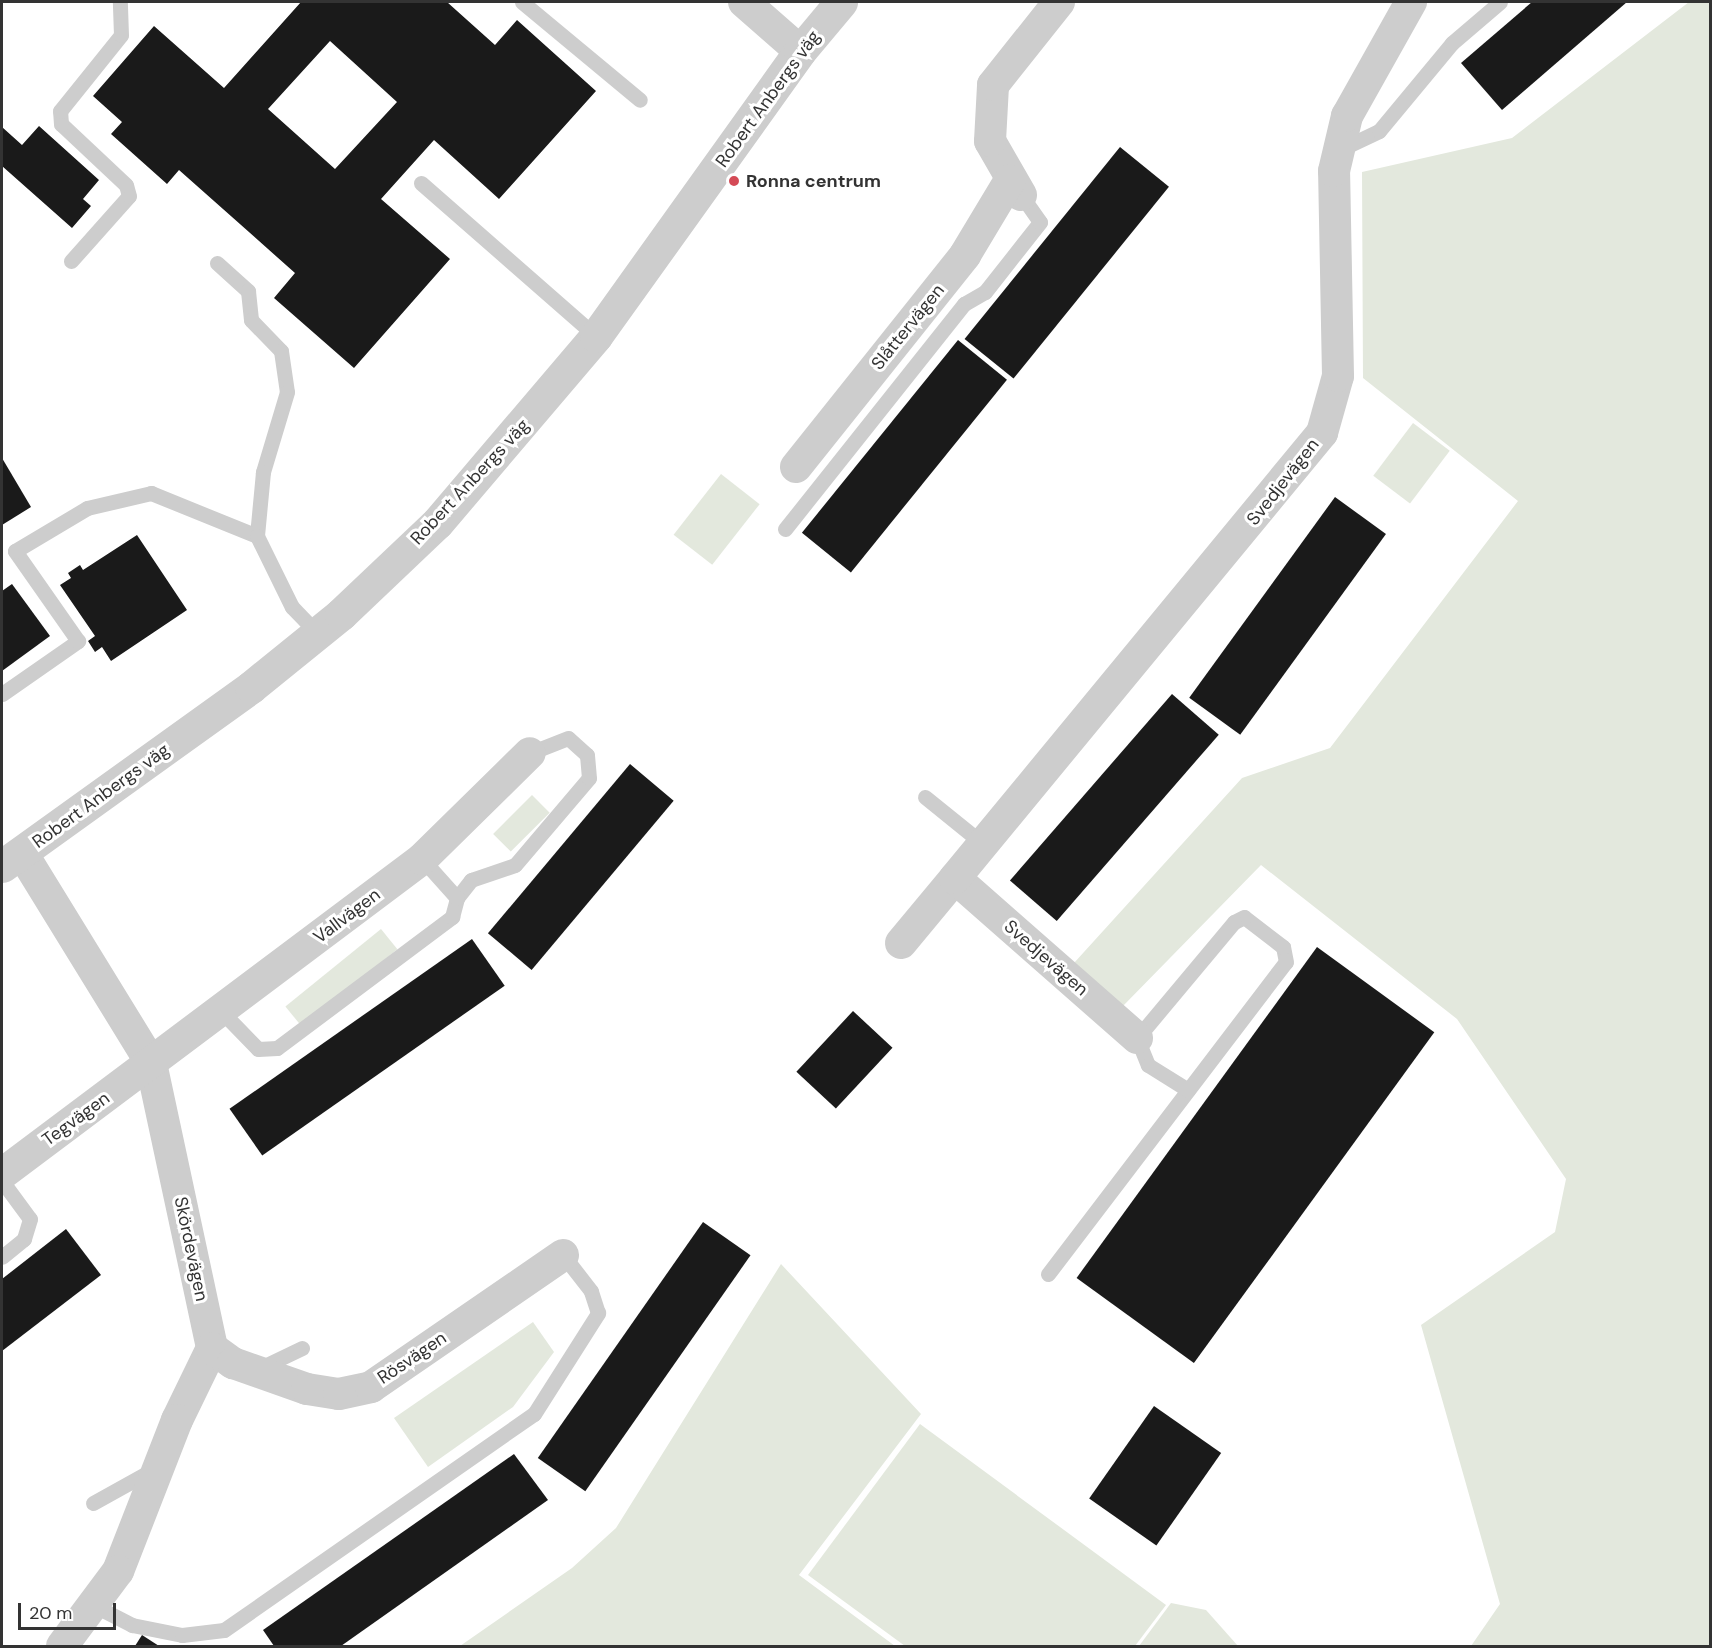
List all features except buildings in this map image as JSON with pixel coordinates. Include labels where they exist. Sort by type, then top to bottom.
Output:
[{"type":"street","points":[[744,2],[800,51]]},
{"type":"street","name":"Robert Anbergs väg","points":[[12,860],[317,633],[437,523],[596,336],[800,51],[841,2]]},
{"type":"street","points":[[1016,188],[990,141],[993,85],[1059,2]]},
{"type":"street","name":"Svedjevägen","points":[[901,943],[1322,433],[1338,376],[1333,242],[1339,150],[1347,116],[1410,2]]},
{"type":"street","name":"Slåttervägen","points":[[808,476],[965,255],[1016,188]]},
{"type":"street","name":"Vallvägen","points":[[152,1064],[422,860],[530,753]]},
{"type":"street","name":"Skördevägen","points":[[12,860],[152,1064],[212,1348]]},
{"type":"street","name":"Svedjevägen","points":[[955,878],[1137,1038]]},
{"type":"street","name":"Tegvägen","points":[[2,1174],[152,1064]]},
{"type":"street","name":"Rösvägen","points":[[212,1348],[254,1371],[339,1394],[370,1387],[563,1255]]},
{"type":"street","points":[[62,1647],[95,1606],[118,1571],[159,1466],[212,1348]]},
{"type":"lane","points":[[71,261],[129,196],[126,185],[61,124],[60,111],[121,35],[120,2]]},
{"type":"lane","points":[[522,2],[639,100]]},
{"type":"lane","points":[[1339,150],[1379,131],[1452,43],[1500,2]]},
{"type":"lane","points":[[421,183],[596,336]]},
{"type":"lane","points":[[785,529],[808,476],[964,304],[985,292],[1040,222],[1016,188]]},
{"type":"lane","points":[[217,263],[248,291],[251,320],[281,351],[288,392],[263,472],[257,536],[292,607],[317,633]]},
{"type":"lane","points":[[2,694],[78,640],[8,553],[87,508],[151,493],[257,536]]},
{"type":"lane","points":[[221,1011],[258,1049],[277,1048],[452,917],[457,898],[471,880],[515,865],[589,778],[587,755],[568,738],[530,753]]},
{"type":"lane","points":[[925,797],[983,844]]},
{"type":"lane","points":[[422,860],[457,898]]},
{"type":"lane","points":[[1048,1274],[1286,962],[1283,947],[1244,917],[1234,922],[1137,1038],[1148,1065],[1188,1090]]},
{"type":"lane","points":[[2,1181],[30,1219],[24,1239],[2,1257]]},
{"type":"lane","points":[[95,1606],[132,1625],[182,1635],[224,1630],[534,1414],[598,1313],[591,1291],[563,1255]]},
{"type":"lane","points":[[254,1371],[302,1348]]},
{"type":"lane","points":[[93,1503],[159,1466]]},
{"type":"shaded area","points":[[1689,2],[1710,2],[1710,1646],[1471,1646],[1500,1604],[1421,1325],[1555,1232],[1566,1179],[1457,1019],[1261,865],[1123,1006],[1074,963],[1242,778],[1330,748],[1518,501],[1363,378],[1362,172],[1512,138]]},
{"type":"shaded area","points":[[1413,423],[1450,451],[1410,503],[1373,476]]},
{"type":"shaded area","points":[[721,474],[760,504],[712,565],[674,535]]},
{"type":"shaded area","points":[[532,795],[550,813],[511,852],[493,834]]},
{"type":"shaded area","points":[[381,929],[397,949],[302,1027],[285,1006]]},
{"type":"shaded area","points":[[781,1264],[921,1414],[799,1575],[895,1646],[460,1646],[572,1568],[616,1528]]},
{"type":"shaded area","points":[[533,1322],[554,1352],[513,1407],[428,1467],[394,1418]]},
{"type":"shaded area","points":[[920,1424],[1166,1605],[1135,1646],[905,1646],[808,1575]]},
{"type":"shaded area","points":[[1171,1603],[1206,1610],[1238,1646],[1139,1646]]},
{"type":"place","name":"Ronna centrum","points":[[734,181]]}]
